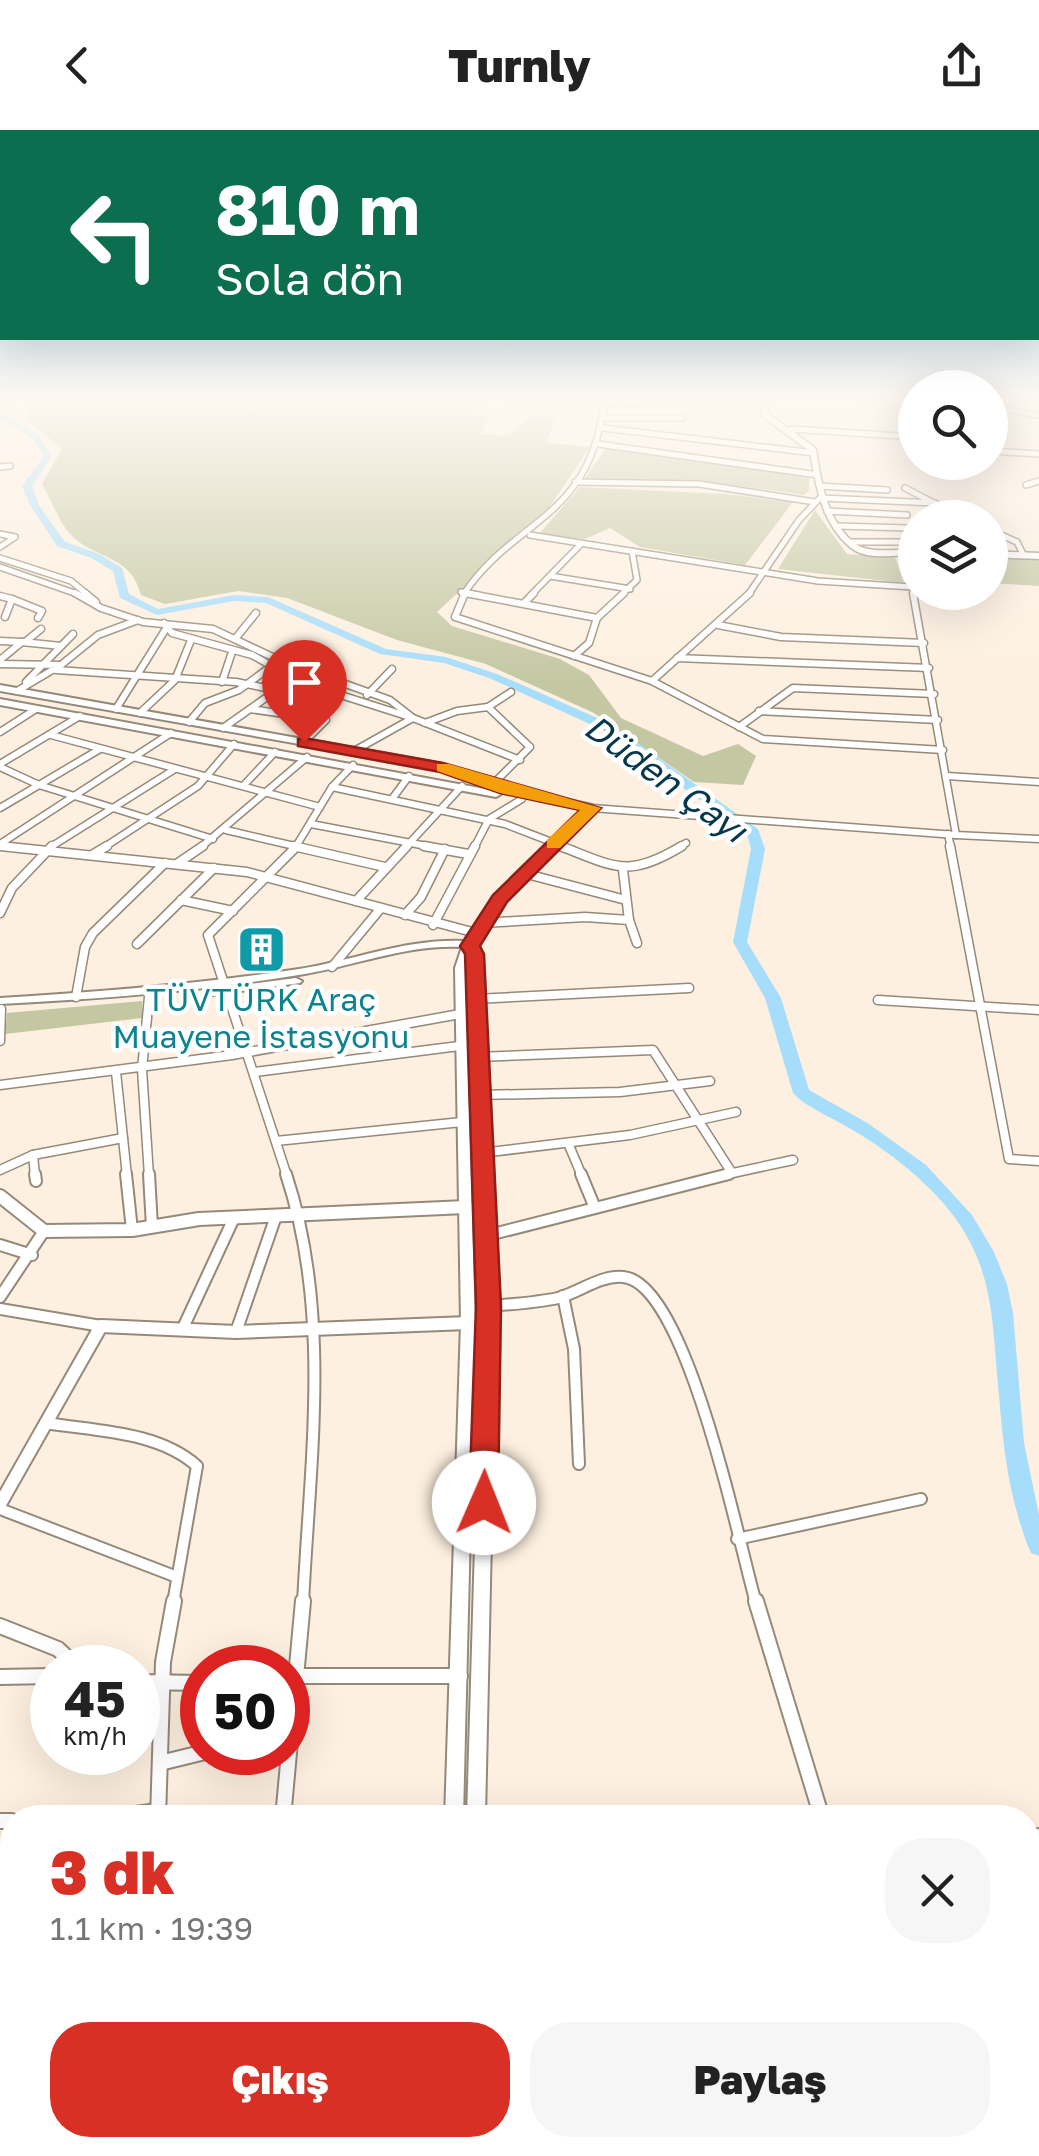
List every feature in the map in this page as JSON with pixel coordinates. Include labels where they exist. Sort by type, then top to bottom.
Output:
[{"type":"main road","points":[[0,688],[443,768],[492,785],[592,808]]},
{"type":"main road","points":[[0,702],[522,800],[592,808]]},
{"type":"main road","points":[[455,1805],[468,1324],[459,1046],[465,940],[523,873],[592,808]]},
{"type":"main road","points":[[287,978],[465,940]]},
{"type":"main road","points":[[0,1007],[224,988],[465,940]]},
{"type":"main road","points":[[465,940],[474,954],[489,1306],[476,1805]]},
{"type":"main road","points":[[0,1007],[76,997],[224,988]]},
{"type":"street","points":[[567,494],[530,535],[461,592],[453,612],[465,623],[652,681],[763,739],[943,750]]},
{"type":"street","points":[[760,494],[898,514]]},
{"type":"street","points":[[820,494],[821,503],[849,542],[861,551],[898,553]]},
{"type":"street","points":[[821,503],[898,503]]},
{"type":"street","points":[[652,681],[718,624],[821,503]]},
{"type":"street","points":[[838,526],[898,528]]},
{"type":"street","points":[[530,535],[765,573],[898,586]]},
{"type":"street","points":[[0,547],[13,542],[2,536]]},
{"type":"street","points":[[1008,538],[1017,542],[1024,556]]},
{"type":"street","points":[[849,542],[898,542]]},
{"type":"street","points":[[524,604],[581,544]]},
{"type":"street","points":[[574,656],[589,643],[598,618],[636,580],[632,551]]},
{"type":"street","points":[[1008,555],[1039,556]]},
{"type":"street","points":[[0,558],[71,580],[101,608]]},
{"type":"street","points":[[2,569],[69,590],[101,608],[138,620],[193,624],[370,692],[399,705],[413,718]]},
{"type":"street","points":[[550,576],[630,590]]},
{"type":"street","points":[[461,592],[598,618]]},
{"type":"street","points":[[0,596],[42,611],[38,618]]},
{"type":"street","points":[[5,617],[11,602]]},
{"type":"street","points":[[917,610],[943,750],[952,834],[980,1006],[1009,1159],[1039,1161]]},
{"type":"street","points":[[235,640],[256,613]]},
{"type":"street","points":[[18,691],[58,668],[98,635],[138,620]]},
{"type":"street","points":[[718,624],[781,636],[924,642]]},
{"type":"street","points":[[166,625],[191,640],[252,655],[303,683],[426,722],[520,760]]},
{"type":"street","points":[[116,708],[139,676],[166,625]]},
{"type":"street","points":[[0,662],[41,629]]},
{"type":"street","points":[[18,691],[73,634]]},
{"type":"street","points":[[140,713],[175,680],[191,640]]},
{"type":"street","points":[[0,641],[62,646]]},
{"type":"street","points":[[189,722],[205,703],[245,684],[296,648]]},
{"type":"street","points":[[222,682],[232,652]]},
{"type":"street","points":[[678,658],[929,668]]},
{"type":"street","points":[[0,662],[245,684],[274,692],[286,692],[337,662]]},
{"type":"street","points":[[793,663],[793,688]]},
{"type":"street","points":[[362,700],[392,668]]},
{"type":"street","points":[[739,727],[793,688],[934,694]]},
{"type":"street","points":[[224,728],[274,692]]},
{"type":"street","points":[[426,722],[488,707],[511,692]]},
{"type":"street","points":[[488,707],[529,743],[520,760],[492,785]]},
{"type":"street","points":[[0,732],[36,708]]},
{"type":"street","points":[[250,709],[326,720],[304,742]]},
{"type":"street","points":[[759,712],[938,720]]},
{"type":"street","points":[[0,766],[80,716]]},
{"type":"street","points":[[354,752],[413,718]]},
{"type":"street","points":[[0,845],[138,759],[170,733]]},
{"type":"street","points":[[51,735],[320,807]]},
{"type":"street","points":[[91,856],[207,778],[234,744]]},
{"type":"street","points":[[0,808],[100,749]]},
{"type":"street","points":[[244,786],[275,752]]},
{"type":"street","points":[[177,864],[226,830],[307,757]]},
{"type":"street","points":[[0,766],[39,785],[213,839]]},
{"type":"street","points":[[295,1645],[317,1329],[300,1214],[208,935],[296,847],[332,787],[352,766]]},
{"type":"street","points":[[0,912],[7,893],[41,852],[175,769]]},
{"type":"street","points":[[392,799],[409,776]]},
{"type":"street","points":[[947,776],[1039,782]]},
{"type":"street","points":[[356,902],[462,786]]},
{"type":"street","points":[[332,787],[489,820],[623,870],[662,858],[686,843]]},
{"type":"street","points":[[434,925],[489,820],[522,800]]},
{"type":"street","points":[[592,808],[1039,839]]},
{"type":"street","points":[[311,824],[468,854]]},
{"type":"street","points":[[226,830],[384,867]]},
{"type":"street","points":[[0,845],[269,877],[405,915],[465,940],[584,917],[629,920]]},
{"type":"street","points":[[405,915],[421,897],[445,849]]},
{"type":"street","points":[[76,997],[84,947],[93,933],[166,863]]},
{"type":"street","points":[[137,944],[214,868]]},
{"type":"street","points":[[623,870],[629,920],[638,943]]},
{"type":"street","points":[[523,873],[626,900]]},
{"type":"street","points":[[182,900],[234,911]]},
{"type":"street","points":[[332,967],[380,908]]},
{"type":"street","points":[[475,999],[689,988]]},
{"type":"street","points":[[149,997],[142,1069],[152,1227]]},
{"type":"street","points":[[878,1000],[1039,1010]]},
{"type":"street","points":[[0,1007],[0,1041]]},
{"type":"street","points":[[0,1085],[142,1069],[460,1014]]},
{"type":"street","points":[[254,1072],[459,1046]]},
{"type":"street","points":[[476,1058],[652,1050],[730,1170]]},
{"type":"street","points":[[116,1072],[132,1230]]},
{"type":"street","points":[[478,1095],[710,1081]]},
{"type":"street","points":[[464,1154],[568,1143],[736,1112]]},
{"type":"street","points":[[276,1141],[462,1122]]},
{"type":"street","points":[[0,1170],[32,1155],[123,1138]]},
{"type":"street","points":[[568,1143],[595,1208]]},
{"type":"street","points":[[32,1155],[36,1181]]},
{"type":"street","points":[[484,1236],[730,1170],[794,1160]]},
{"type":"street","points":[[0,1196],[44,1230],[132,1230],[234,1218],[466,1207]]},
{"type":"street","points":[[236,1332],[276,1216]]},
{"type":"street","points":[[182,1330],[234,1218]]},
{"type":"street","points":[[0,1296],[32,1256],[44,1230]]},
{"type":"street","points":[[0,1245],[32,1256]]},
{"type":"street","points":[[489,1306],[563,1296],[610,1277],[624,1276],[654,1291],[682,1350],[712,1434],[737,1539],[818,1805]]},
{"type":"street","points":[[563,1296],[574,1349],[579,1464]]},
{"type":"street","points":[[0,1309],[101,1326],[236,1332],[468,1324]]},
{"type":"street","points":[[101,1326],[0,1506],[177,1578]]},
{"type":"street","points":[[46,1423],[144,1440],[189,1455],[197,1466],[163,1662],[166,1686],[160,1763],[180,1758]]},
{"type":"street","points":[[737,1539],[920,1499]]},
{"type":"street","points":[[0,1626],[48,1645]]},
{"type":"street","points":[[310,1675],[460,1676]]},
{"type":"street","points":[[0,1677],[30,1676]]},
{"type":"street","points":[[160,1685],[180,1685]]},
{"type":"street","points":[[158,1805],[160,1775]]},
{"type":"street","points":[[283,1805],[287,1775]]},
{"type":"green space","points":[[47,494],[558,494],[548,509],[437,612],[452,626],[560,659],[589,675],[621,718],[703,756],[738,744],[756,756],[743,785],[694,782],[594,713],[486,664],[397,640],[287,598],[238,591],[165,604],[141,595],[129,572],[80,542],[58,516]]},
{"type":"green space","points":[[574,494],[717,494],[793,502],[745,565],[640,547],[610,528],[585,539],[539,534]]},
{"type":"green space","points":[[815,510],[847,554],[895,557],[898,582],[778,569]]},
{"type":"green space","points":[[1008,557],[1039,559],[1039,586],[1008,584]]},
{"type":"green space","points":[[142,1001],[142,1018],[5,1034],[7,1013]]},
{"type":"waterway","name":"Düden Çayı","points":[[30,494],[61,544],[95,556],[118,570],[124,596],[157,612],[234,598],[268,600],[384,652],[446,660],[493,676],[607,727],[753,832],[758,849],[740,942],[773,998],[801,1093],[892,1148],[944,1193],[966,1220],[997,1284],[1005,1329],[1016,1460],[1039,1546]]},
{"type":"slow traffic","points":[[443,768],[506,789],[592,808],[554,844]]},
{"type":"place","name":"TÜVTÜRK Araç Muayene İstasyonu","points":[[261,949]]},
{"type":"route","points":[[304,742],[457,771],[506,789],[592,808],[500,899],[470,946],[474,954],[489,1306],[484,1503]]}]
